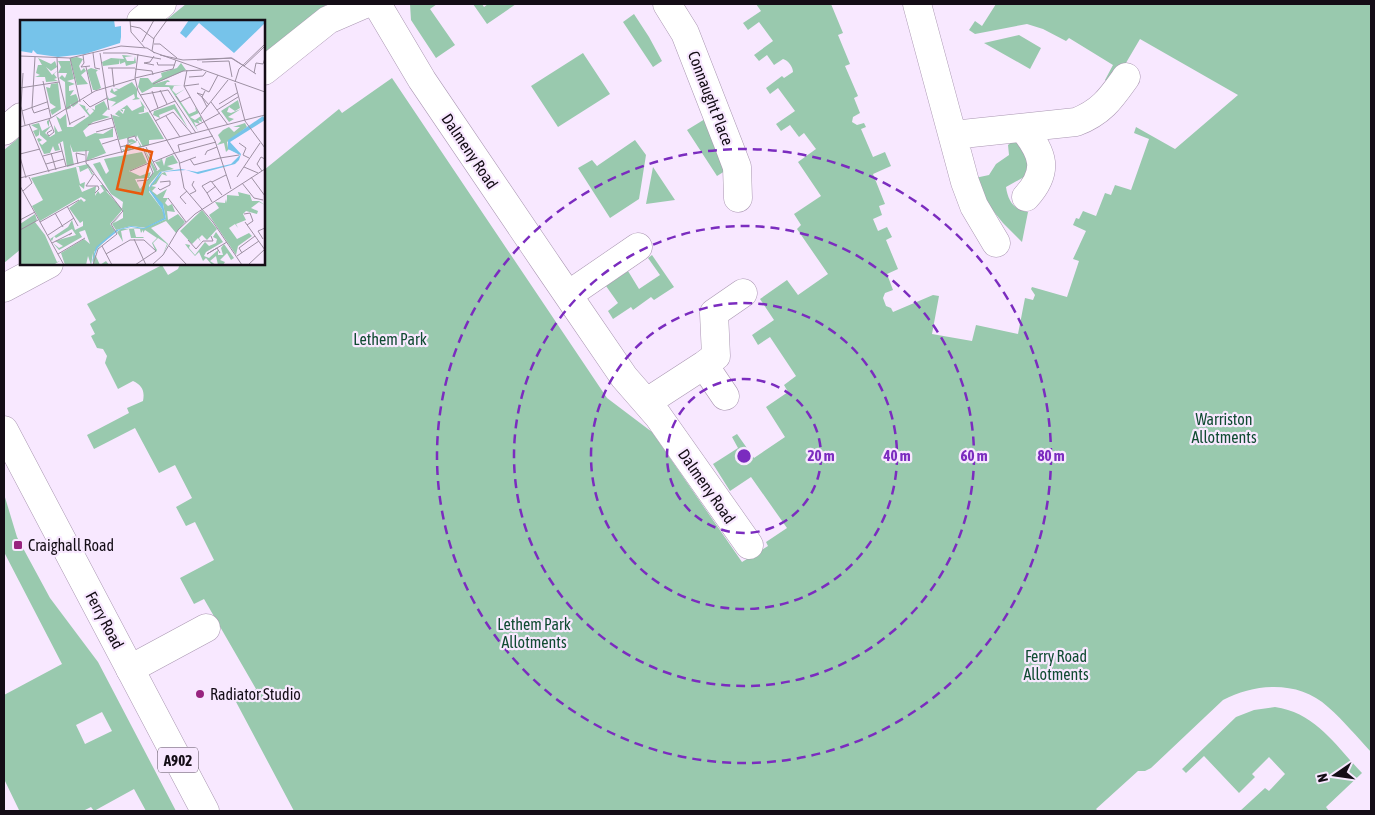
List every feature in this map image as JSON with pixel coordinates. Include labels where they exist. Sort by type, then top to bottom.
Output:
[{"type":"street","points":[[142,20],[162,4]]},
{"type":"street","points":[[265,70],[328,20],[365,4]]},
{"type":"street","name":"Dalmeny Road","points":[[377,4],[422,80],[624,377],[658,416],[749,545]]},
{"type":"street","name":"Connaught Place","points":[[667,4],[685,33],[737,167],[738,198]]},
{"type":"street","points":[[918,4],[970,194],[981,218],[996,243]]},
{"type":"street","points":[[953,135],[1068,124],[1089,117],[1107,104],[1126,77]]},
{"type":"street","points":[[4,131],[20,118]]},
{"type":"street","points":[[1023,128],[1032,139],[1037,150],[1042,170],[1040,179],[1026,197]]},
{"type":"street","points":[[568,295],[638,247]]},
{"type":"street","points":[[4,288],[47,265]]},
{"type":"street","points":[[647,402],[716,356],[714,313],[744,293]]},
{"type":"street","points":[[704,365],[725,396]]},
{"type":"street","name":"Ferry Road","points":[[4,430],[205,811]]},
{"type":"street","points":[[130,669],[206,628]]},
{"type":"green space","points":[[186,4],[327,4],[265,53],[265,20],[166,20]]},
{"type":"green space","points":[[410,4],[437,4],[430,9],[455,45],[436,58],[411,20]]},
{"type":"green space","points":[[473,4],[482,4],[484,7],[488,4],[516,4],[487,24]]},
{"type":"green space","points":[[756,4],[831,4],[843,33],[838,35],[850,64],[845,66],[858,96],[854,98],[860,113],[853,117],[852,122],[857,125],[864,123],[866,127],[861,129],[873,157],[885,152],[891,166],[873,174],[885,204],[879,206],[882,215],[873,219],[878,231],[887,227],[892,237],[886,240],[898,269],[887,274],[893,290],[885,293],[883,298],[886,306],[891,308],[893,312],[933,295],[939,296],[932,334],[972,341],[976,325],[1018,334],[1025,298],[1033,300],[1035,295],[1031,289],[1032,287],[1067,297],[1079,261],[1073,259],[1086,231],[1073,225],[1076,218],[1079,219],[1083,211],[1096,216],[1105,193],[1111,195],[1115,185],[1131,190],[1149,139],[1134,133],[1136,127],[1175,149],[1238,95],[1140,39],[1113,85],[1105,80],[1113,65],[1069,38],[1066,41],[1043,29],[1027,24],[975,34],[969,30],[975,21],[982,26],[996,4],[1371,4],[1371,752],[1340,718],[1317,698],[1291,688],[1277,687],[1249,690],[1223,700],[1151,768],[1145,771],[1138,771],[1096,809],[1098,811],[294,811],[235,700],[256,689],[204,599],[194,604],[180,578],[214,560],[195,522],[186,526],[176,507],[192,498],[175,465],[159,473],[135,428],[94,449],[87,435],[129,413],[127,408],[143,401],[144,394],[141,386],[133,381],[118,389],[105,363],[107,356],[103,349],[97,348],[91,336],[95,334],[90,324],[96,320],[87,304],[162,265],[168,275],[178,269],[180,265],[265,265],[265,169],[339,109],[342,113],[392,78],[607,398],[652,432],[742,562],[768,546],[766,542],[787,528],[751,477],[730,491],[713,464],[738,448],[732,437],[737,434],[754,458],[785,437],[766,407],[788,392],[784,385],[796,376],[770,337],[758,345],[752,335],[774,320],[760,299],[787,280],[798,295],[828,274],[797,229],[801,225],[794,214],[821,196],[798,162],[816,149],[804,133],[799,137],[790,125],[781,131],[776,124],[795,111],[778,88],[770,94],[766,88],[782,76],[784,78],[793,72],[793,70],[790,64],[783,59],[774,65],[767,55],[759,61],[754,55],[773,41],[759,22],[748,30],[743,23],[761,11]]},
{"type":"green space","points":[[634,14],[662,61],[653,67],[623,22]]},
{"type":"green space","points":[[1019,35],[1041,48],[1030,69],[984,43]]},
{"type":"green space","points":[[583,53],[610,94],[558,127],[531,86]]},
{"type":"green space","points":[[705,119],[725,171],[717,176],[687,130]]},
{"type":"green space","points":[[20,137],[20,250],[4,263],[4,150]]},
{"type":"green space","points":[[635,140],[646,155],[639,199],[610,218],[578,168],[592,160],[597,166]]},
{"type":"green space","points":[[1014,140],[1021,143],[1033,172],[1006,187],[1012,204],[1028,212],[1022,242],[1003,223],[981,196],[975,178],[989,175],[996,164],[1009,155],[1008,145]]},
{"type":"green space","points":[[653,167],[675,200],[646,204]]},
{"type":"green space","points":[[652,255],[674,287],[654,300],[651,297],[633,310],[631,307],[613,319],[608,311],[618,303],[606,286],[628,271],[639,289],[660,275],[648,258]]},
{"type":"green space","points":[[4,494],[17,537],[50,598],[98,662],[176,811],[146,811],[134,789],[94,811],[91,807],[83,811],[17,811],[19,810],[4,779],[4,695],[62,664],[4,552]],"holes":[[[102,712],[112,731],[85,744],[76,725]]]},
{"type":"green space","points":[[1275,707],[1289,710],[1313,723],[1333,741],[1362,773],[1326,807],[1329,811],[1240,811],[1265,788],[1269,791],[1285,774],[1269,757],[1252,774],[1255,777],[1239,793],[1204,756],[1186,773],[1182,769],[1236,717],[1254,710]]},
{"type":"place","name":"Craighall Road","points":[[18,545]]},
{"type":"place","name":"Radiator Studio","points":[[200,694]]},
{"type":"park label","name":"Lethem Park","points":[[390,339]]},
{"type":"park label","name":"Warriston Allotments","points":[[1224,428]]},
{"type":"park label","name":"Lethem Park Allotments","points":[[534,633]]},
{"type":"park label","name":"Ferry Road Allotments","points":[[1056,665]]}]
